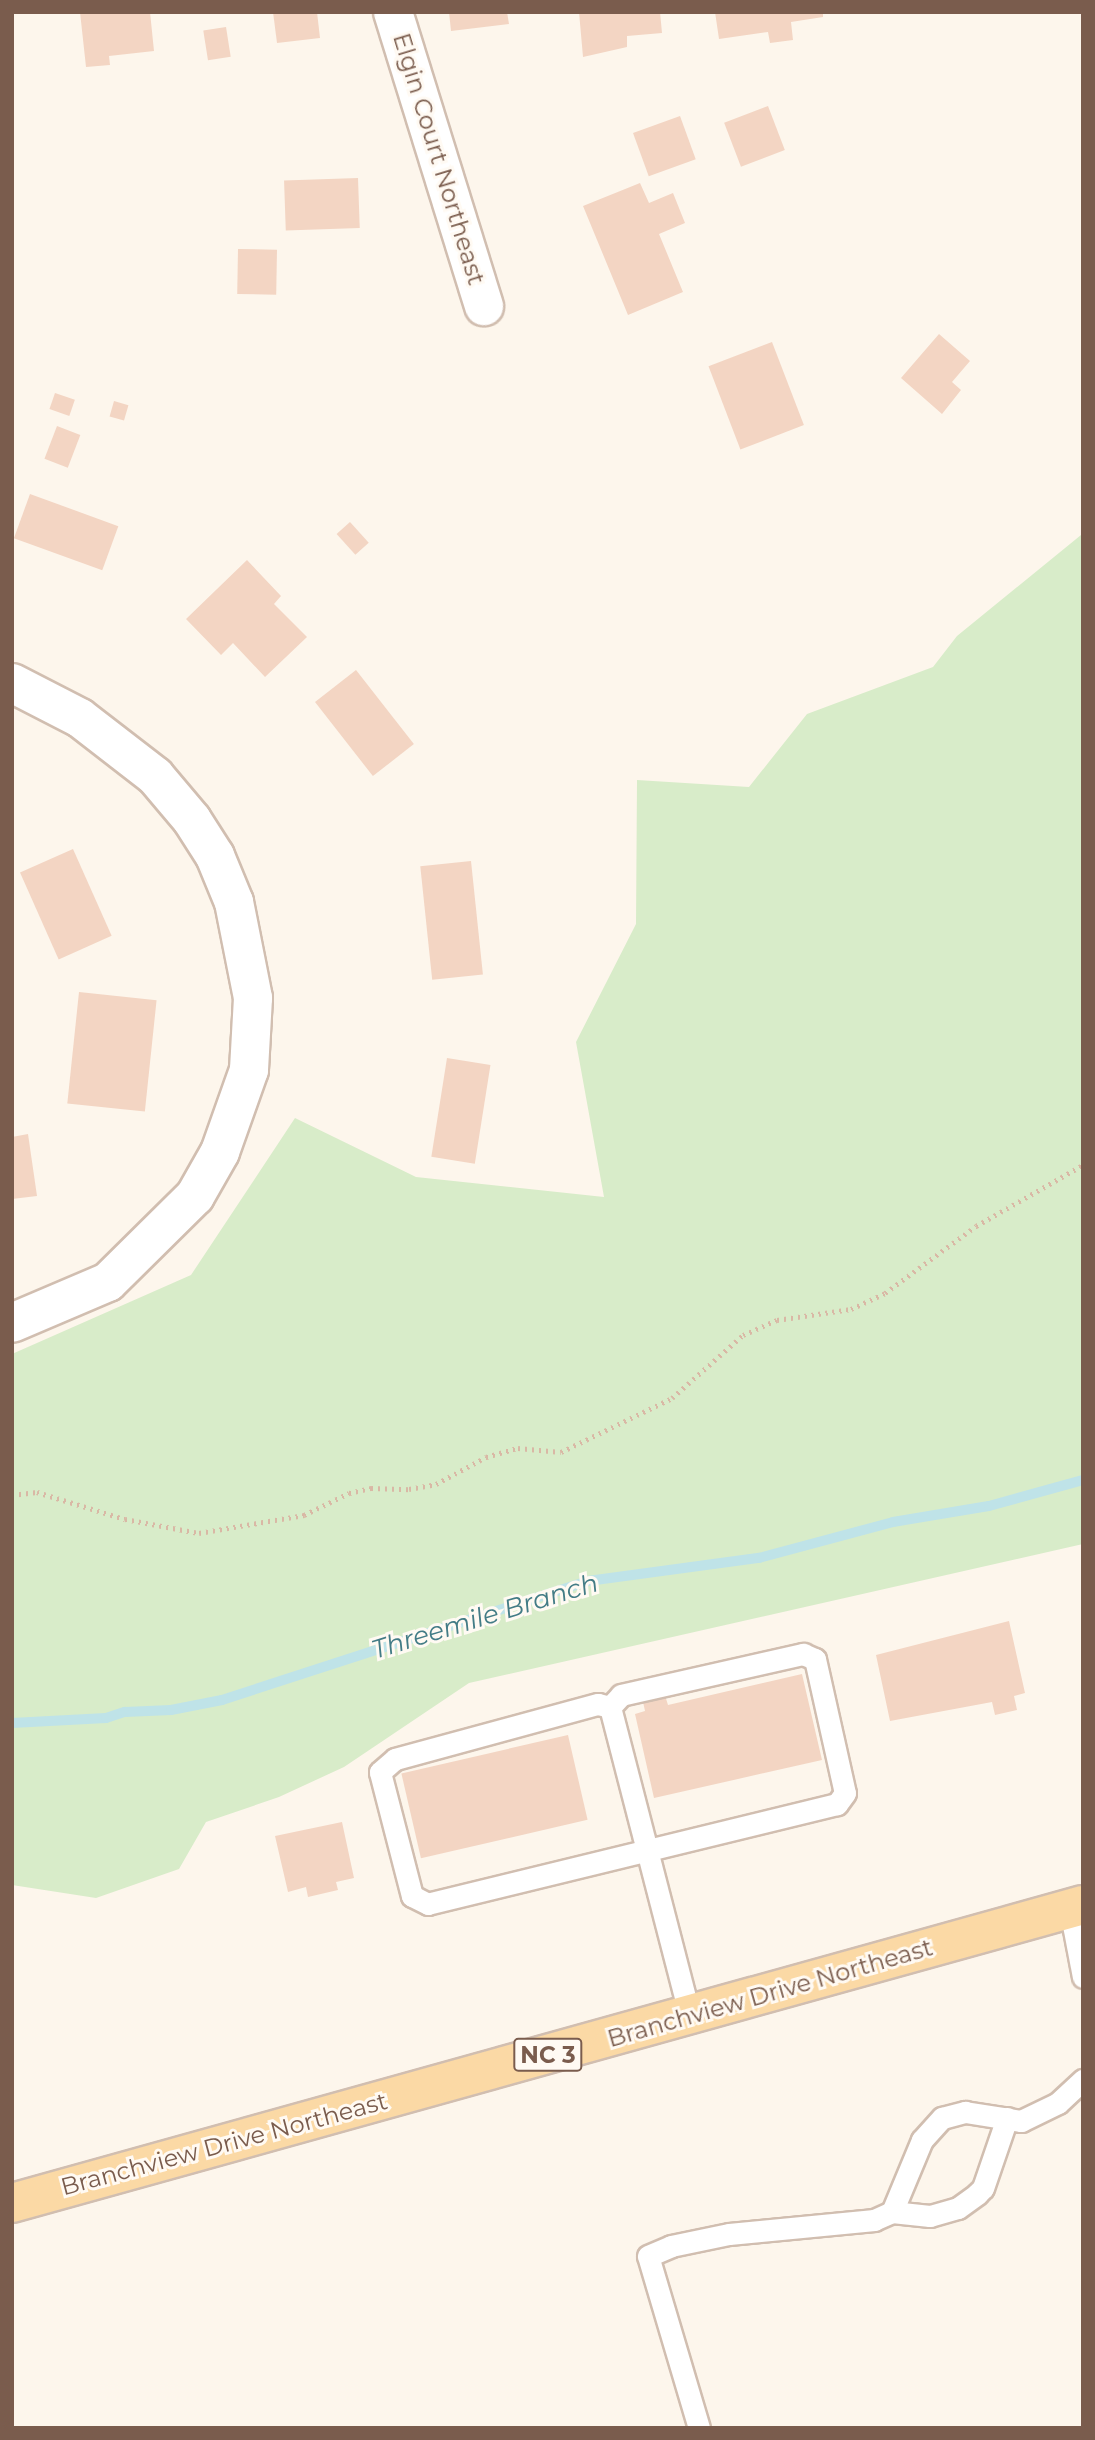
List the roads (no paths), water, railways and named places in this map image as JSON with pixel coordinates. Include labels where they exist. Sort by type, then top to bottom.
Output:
[{"type":"main road","name":"Branchview Drive Northeast","points":[[12,2203],[1076,1907]]},
{"type":"street","name":"Elgin Court Northeast","points":[[393,12],[484,306]]},
{"type":"street","points":[[12,683],[80,718],[155,776],[192,820],[215,856],[234,902],[253,998],[249,1070],[220,1152],[195,1196],[108,1282],[12,1323]]},
{"type":"lane","points":[[803,1654],[815,1659],[845,1793],[836,1804],[428,1904],[412,1896],[380,1772],[395,1759],[598,1704],[610,1707],[621,1695],[803,1654]]},
{"type":"lane","points":[[610,1707],[690,2016]]},
{"type":"lane","points":[[1076,1907],[1083,1977]]},
{"type":"lane","points":[[892,2212],[922,2140],[942,2118],[965,2112],[1021,2121],[1059,2103],[1083,2080]]},
{"type":"lane","points":[[699,2428],[648,2256],[671,2246],[729,2234],[853,2226],[892,2212],[930,2216],[958,2208],[983,2188],[1007,2118]]},
{"type":"waterway","name":"Threemile Branch","points":[[12,1723],[106,1718],[125,1712],[171,1710],[222,1700],[588,1581],[759,1558],[893,1522],[989,1506],[1083,1480]]}]
